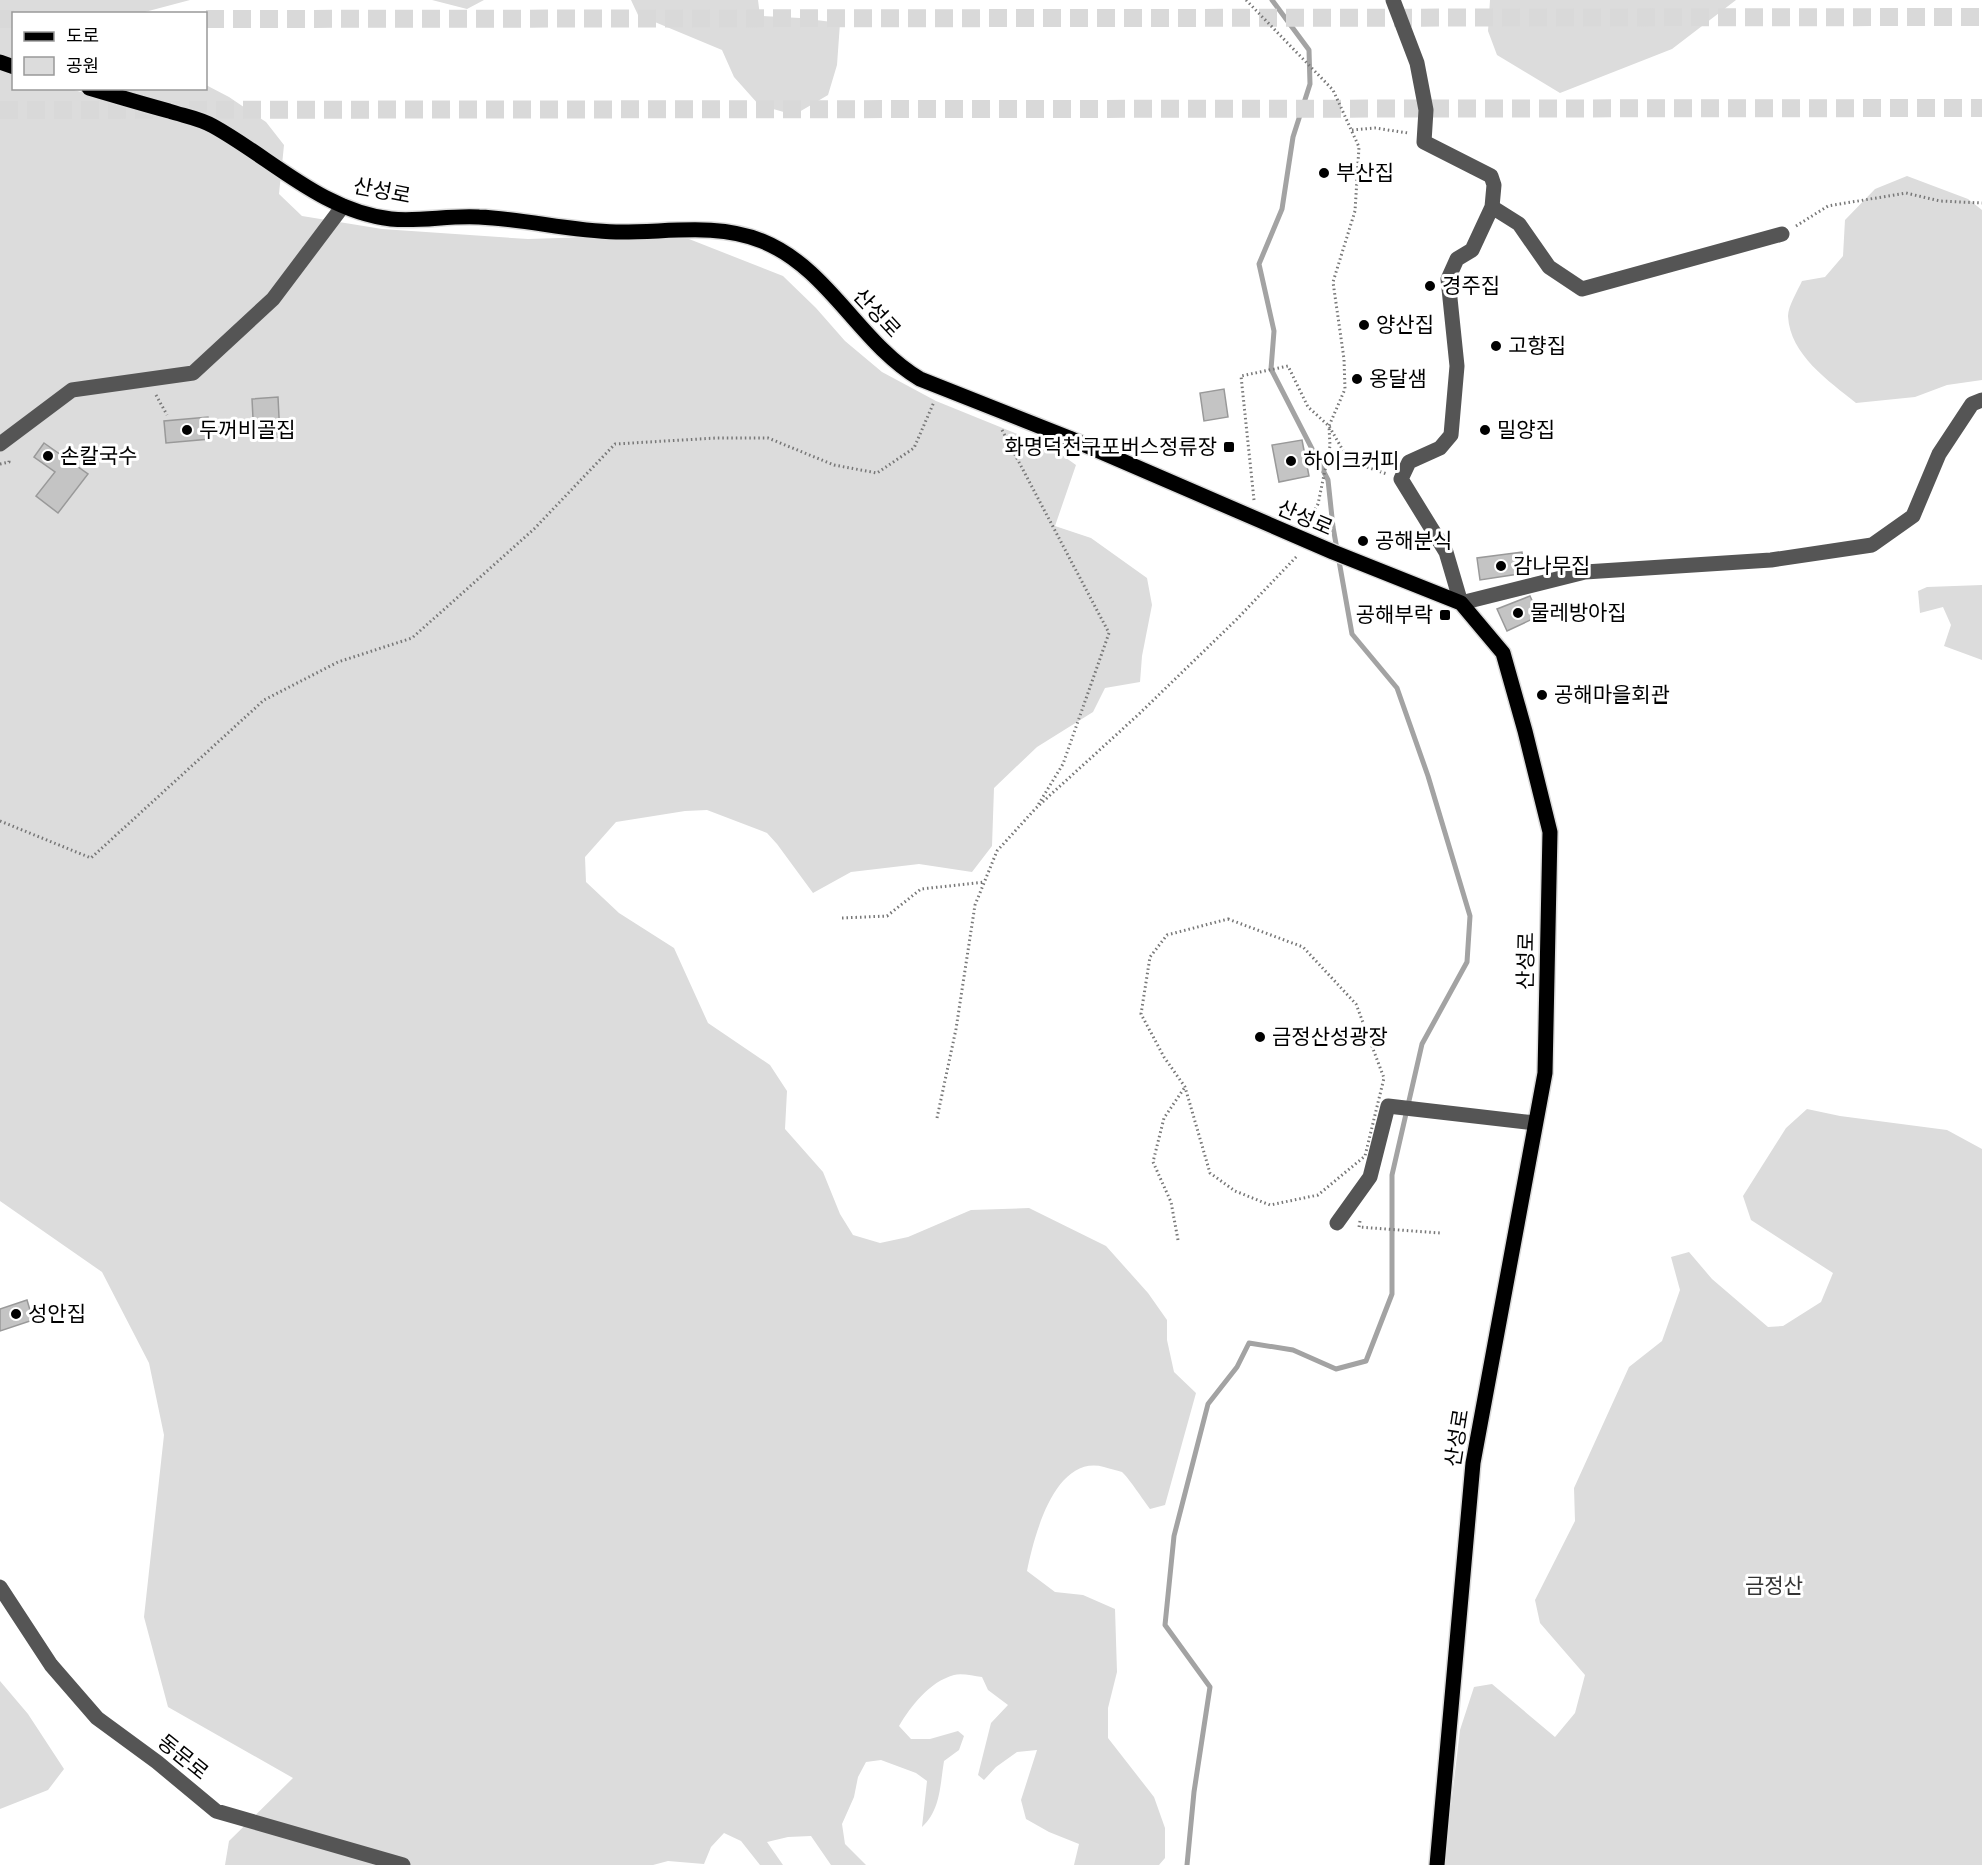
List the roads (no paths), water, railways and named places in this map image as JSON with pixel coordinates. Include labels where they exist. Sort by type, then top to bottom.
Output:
[{"type":"main road","name":"산성로","points":[[96,90],[204,122],[286,175],[343,206],[391,219],[478,217],[587,231],[617,232],[701,229],[745,235],[762,241],[799,261],[888,355],[920,379],[1069,438],[1351,560],[1461,603],[1503,653],[1526,731],[1550,832],[1545,1073],[1473,1463],[1437,1865]]},
{"type":"street","points":[[1393,0],[1417,63],[1426,110],[1424,142],[1491,176],[1494,185],[1492,207],[1472,250],[1457,259],[1448,279],[1457,366],[1451,435],[1440,448],[1409,462],[1401,479],[1446,552],[1461,603],[1585,572],[1771,560],[1872,545],[1913,516],[1940,454],[1972,404],[1982,400]]},
{"type":"street","points":[[0,444],[72,390],[193,373],[273,299],[343,206]]},
{"type":"street","points":[[1492,207],[1519,224],[1548,267],[1582,290],[1782,234]]},
{"type":"street","points":[[1337,1223],[1370,1177],[1388,1106],[1535,1123]]},
{"type":"street","name":"동문로","points":[[0,1587],[51,1665],[97,1718],[157,1762],[216,1811],[403,1865]]},
{"type":"waterway","points":[[1187,1865],[1194,1792],[1210,1687],[1165,1625],[1174,1536],[1208,1404],[1237,1367],[1249,1343],[1293,1350],[1336,1369],[1366,1361],[1392,1294],[1392,1175],[1422,1044],[1467,962],[1470,916],[1428,776],[1397,688],[1352,634],[1333,527],[1328,480],[1271,369],[1274,331],[1259,264],[1282,209],[1293,137],[1310,84],[1309,50],[1272,0]]},
{"type":"tunnel","points":[[207,19],[1982,17]]},
{"type":"tunnel","points":[[0,19],[12,19]]},
{"type":"tunnel","points":[[0,110],[1982,108]]},
{"type":"place","name":"부산집","points":[[1324,173]]},
{"type":"place","name":"경주집","points":[[1430,286]]},
{"type":"place","name":"양산집","points":[[1364,325]]},
{"type":"place","name":"고향집","points":[[1496,346]]},
{"type":"place","name":"옹달샘","points":[[1357,379]]},
{"type":"place","name":"두꺼비골집","points":[[187,430]]},
{"type":"place","name":"밀양집","points":[[1485,430]]},
{"type":"place","name":"화명덕천구포버스정류장","points":[[1229,447]]},
{"type":"place","name":"손칼국수","points":[[48,456]]},
{"type":"place","name":"하이크커피","points":[[1291,461]]},
{"type":"place","name":"공해분식","points":[[1363,541]]},
{"type":"place","name":"감나무집","points":[[1501,566]]},
{"type":"place","name":"물레방아집","points":[[1518,613]]},
{"type":"place","name":"공해부락","points":[[1445,615]]},
{"type":"place","name":"공해마을회관","points":[[1542,695]]},
{"type":"place","name":"금정산성광장","points":[[1260,1037]]},
{"type":"place","name":"성안집","points":[[16,1314]]},
{"type":"park label","name":"금정산","points":[[1774,1586]]}]
